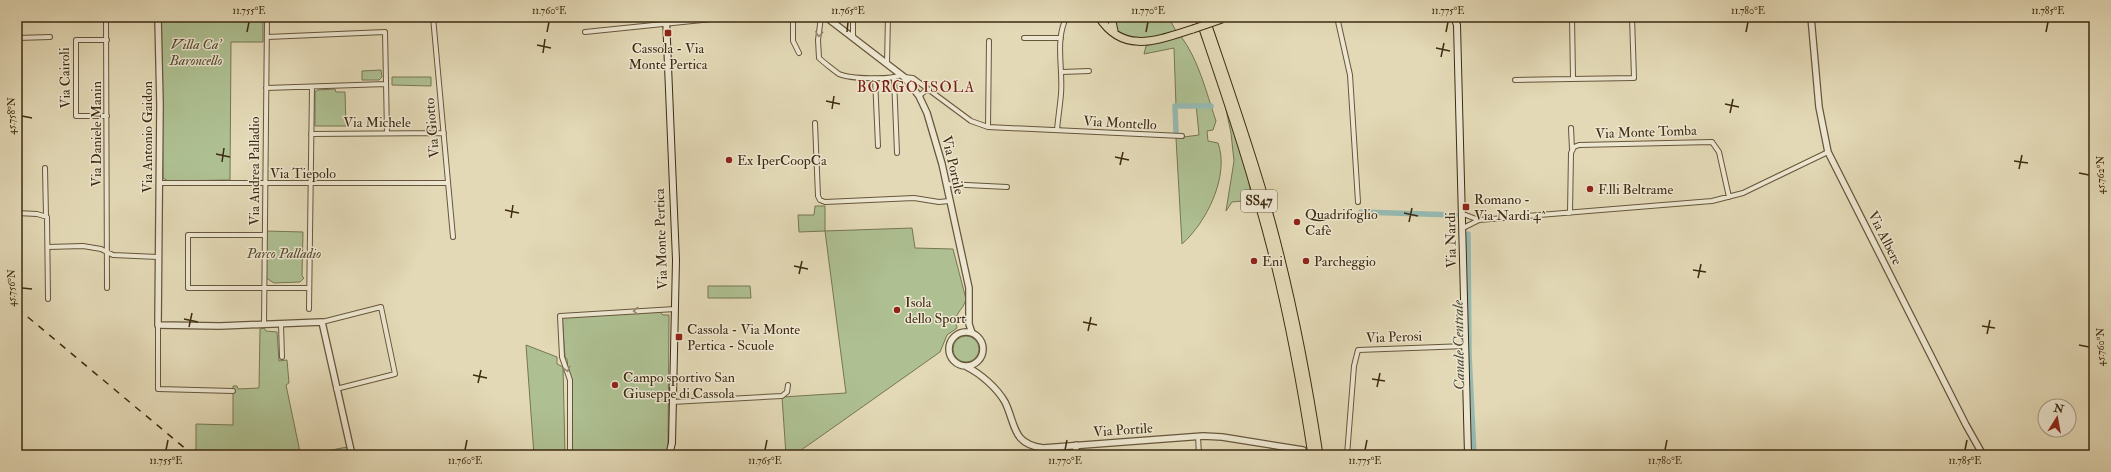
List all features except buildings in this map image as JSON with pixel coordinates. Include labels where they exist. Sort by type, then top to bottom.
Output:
[{"type":"main road","points":[[1099,17],[1115,33],[1128,40],[1148,42],[1197,28],[1225,18]]},
{"type":"main road","points":[[1111,17],[1115,33]]},
{"type":"main road","name":"SS47","points":[[1195,17],[1197,28],[1217,82],[1226,96]]},
{"type":"main road","name":"SS47","points":[[1199,17],[1256,190],[1282,293],[1302,390],[1312,455]]},
{"type":"main road","points":[[1454,17],[1457,25]]},
{"type":"main road","points":[[1457,25],[1460,17]]},
{"type":"main road","name":"Via Monte Pertica","points":[[666,20],[676,260],[672,443],[670,455]]},
{"type":"main road","name":"SS47","points":[[1210,20],[1231,79],[1234,102]]},
{"type":"main road","name":"SS47","points":[[1210,20],[1234,102],[1258,175],[1285,276],[1302,359],[1318,455]]},
{"type":"main road","name":"Via Nardi","points":[[1457,25],[1468,455]]},
{"type":"street","name":"Via Daniele Manin","points":[[106,17],[107,288]]},
{"type":"street","name":"Via Antonio Gaidon","points":[[158,17],[158,325]]},
{"type":"street","name":"Via Andrea Palladio","points":[[264,325],[267,17]]},
{"type":"street","name":"Via Giotto","points":[[433,17],[453,237]]},
{"type":"street","points":[[585,32],[666,20],[712,19],[712,17]]},
{"type":"street","points":[[793,17],[793,41],[799,53]]},
{"type":"street","points":[[821,17],[817,52],[819,58],[836,73],[875,78],[894,78],[903,76]]},
{"type":"street","name":"Via Portile","points":[[826,17],[853,36],[903,76],[915,90],[928,113],[936,138],[969,288],[968,324],[972,333]]},
{"type":"street","points":[[853,17],[853,36]]},
{"type":"street","points":[[887,63],[888,17]]},
{"type":"street","points":[[1337,17],[1350,75],[1358,202]]},
{"type":"street","points":[[1572,17],[1573,78]]},
{"type":"street","points":[[1515,80],[1634,78],[1632,17]]},
{"type":"street","name":"Via Albere","points":[[1811,17],[1819,107],[1828,152],[1966,425],[1983,455]]},
{"type":"street","points":[[1057,130],[1062,72],[1062,38],[1064,23]]},
{"type":"street","points":[[267,37],[385,32],[387,133]]},
{"type":"street","points":[[17,38],[50,37]]},
{"type":"street","points":[[1024,38],[1062,38]]},
{"type":"street","name":"Via Cairoli","points":[[106,40],[76,40],[76,116],[107,116]]},
{"type":"street","points":[[988,127],[989,42]]},
{"type":"street","points":[[1062,72],[1089,71]]},
{"type":"street","name":"Via Montello","points":[[903,76],[913,78],[971,121],[988,127],[1182,136]]},
{"type":"street","points":[[875,78],[878,146]]},
{"type":"street","points":[[894,78],[897,153]]},
{"type":"street","points":[[266,88],[386,84]]},
{"type":"street","points":[[915,90],[923,85]]},
{"type":"street","points":[[308,309],[312,87]]},
{"type":"street","points":[[919,96],[925,91],[930,90]]},
{"type":"street","points":[[815,123],[818,196],[820,200],[824,202],[914,198],[939,202],[949,201]]},
{"type":"street","points":[[1570,213],[1572,149],[1571,128]]},
{"type":"street","name":"Via Michele","points":[[311,134],[444,133]]},
{"type":"street","name":"Via Monte Tomba","points":[[1572,149],[1579,145],[1712,142],[1720,152],[1729,197]]},
{"type":"street","points":[[1463,228],[1479,220],[1712,200],[1729,197],[1743,193],[1828,152]]},
{"type":"street","points":[[45,168],[48,299]]},
{"type":"street","name":"Via Tiepolo","points":[[159,183],[448,183]]},
{"type":"street","points":[[946,184],[1007,187]]},
{"type":"street","points":[[17,213],[46,216]]},
{"type":"street","points":[[1463,214],[1479,220]]},
{"type":"street","points":[[265,235],[188,235],[188,288],[309,288]]},
{"type":"street","points":[[48,247],[83,246],[113,255],[158,256]]},
{"type":"street","points":[[233,391],[158,389],[158,325],[264,325],[322,322],[381,307],[395,374],[336,389]]},
{"type":"street","points":[[570,455],[570,380],[562,357],[560,316],[675,309]]},
{"type":"street","name":"Via Portile","points":[[960,333],[969,316]]},
{"type":"street","points":[[322,322],[352,455]]},
{"type":"street","points":[[281,324],[282,357]]},
{"type":"street","points":[[979,362],[966,367],[956,363],[950,354],[951,341],[960,333],[972,333],[976,335],[982,343],[983,354],[979,362],[978,372],[982,377]]},
{"type":"street","name":"Via Perosi","points":[[1347,455],[1354,366],[1358,350],[1466,346]]},
{"type":"street","name":"Via Portile","points":[[966,367],[982,377],[1000,396],[1005,403],[1016,431],[1026,444],[1043,448],[1198,436],[1222,436],[1302,450]]},
{"type":"street","points":[[672,402],[782,396],[787,392],[788,385]]},
{"type":"street","points":[[1198,436],[1199,455]]},
{"type":"street","points":[[1076,445],[1076,455]]},
{"type":"green space","name":"Villa Ca' Baroncello","points":[[161,17],[263,17],[263,42],[231,42],[230,180],[168,181],[163,178]]},
{"type":"green space","points":[[1114,17],[1164,17],[1171,22],[1176,31],[1145,39],[1131,37],[1115,29]]},
{"type":"green space","points":[[1180,35],[1187,45],[1197,66],[1216,121],[1213,130],[1207,131],[1208,141],[1218,143],[1221,156],[1221,170],[1214,198],[1199,224],[1182,244],[1176,138],[1199,135],[1196,104],[1176,106],[1174,48],[1144,54],[1146,46]]},
{"type":"green space","points":[[381,70],[382,77],[379,80],[362,80],[362,71]]},
{"type":"green space","points":[[392,77],[431,77],[431,86],[392,85]]},
{"type":"green space","points":[[335,89],[336,92],[345,92],[346,126],[315,126],[315,92],[318,90]]},
{"type":"green space","points":[[1225,105],[1247,172],[1252,200],[1232,202],[1226,211],[1234,161],[1231,133]]},
{"type":"green space","points":[[815,206],[825,206],[825,231],[799,232],[798,215],[814,215]]},
{"type":"green space","name":"Isola dello Sport","points":[[912,228],[915,248],[953,249],[966,299],[956,318],[957,328],[947,335],[940,352],[807,446],[793,455],[786,455],[782,397],[846,393],[825,231]]},
{"type":"green space","name":"Parco Palladio","points":[[266,231],[303,232],[302,276],[304,278],[300,282],[274,283],[266,278]]},
{"type":"green space","points":[[708,286],[750,286],[751,298],[708,298]]},
{"type":"green space","name":"Campo sportivo San Giuseppe di Cassola","points":[[657,309],[663,315],[669,315],[668,455],[570,455],[571,413],[562,315]]},
{"type":"green space","points":[[264,328],[266,331],[277,332],[279,361],[287,360],[289,383],[286,385],[300,452],[305,452],[306,455],[197,455],[193,451],[196,449],[196,424],[233,425],[233,386],[237,386],[238,389],[259,388],[260,329]]},
{"type":"green space","points":[[966,336],[975,340],[979,349],[975,358],[966,362],[957,358],[953,349],[957,340]]},
{"type":"green space","points":[[526,345],[557,357],[557,364],[563,367],[565,455],[534,455]]},
{"type":"green space","points":[[347,447],[348,455],[306,455]]},
{"type":"waterway","name":"Canale Centrale","points":[[1176,133],[1175,106],[1211,106]]},
{"type":"waterway","name":"Canale Centrale","points":[[1361,212],[1455,215]]},
{"type":"waterway","name":"Canale Centrale","points":[[1468,234],[1469,354],[1474,455]]},
{"type":"tunnel","points":[[1303,450],[1327,455]]},
{"type":"railway","points":[[17,308],[193,455]]},
{"type":"place","name":"Cassola - Via Monte Pertica","points":[[668,33]]},
{"type":"place","name":"Ex IperCoopCa","points":[[729,160]]},
{"type":"place","name":"F.lli Beltrame","points":[[1590,189]]},
{"type":"place","name":"Romano - Via Nardi 4^","points":[[1466,207]]},
{"type":"place","name":"Quadrifoglio Cafè","points":[[1297,222]]},
{"type":"place","name":"Eni","points":[[1254,261]]},
{"type":"place","name":"Parcheggio","points":[[1306,261]]},
{"type":"place","name":"Isola dello Sport","points":[[897,310]]},
{"type":"place","name":"Cassola - Via Monte Pertica - Scuole","points":[[679,337]]},
{"type":"place","name":"Campo sportivo San Giuseppe di Cassola","points":[[615,385]]},
{"type":"district","name":"BORGO ISOLA","points":[[916,87]]}]
